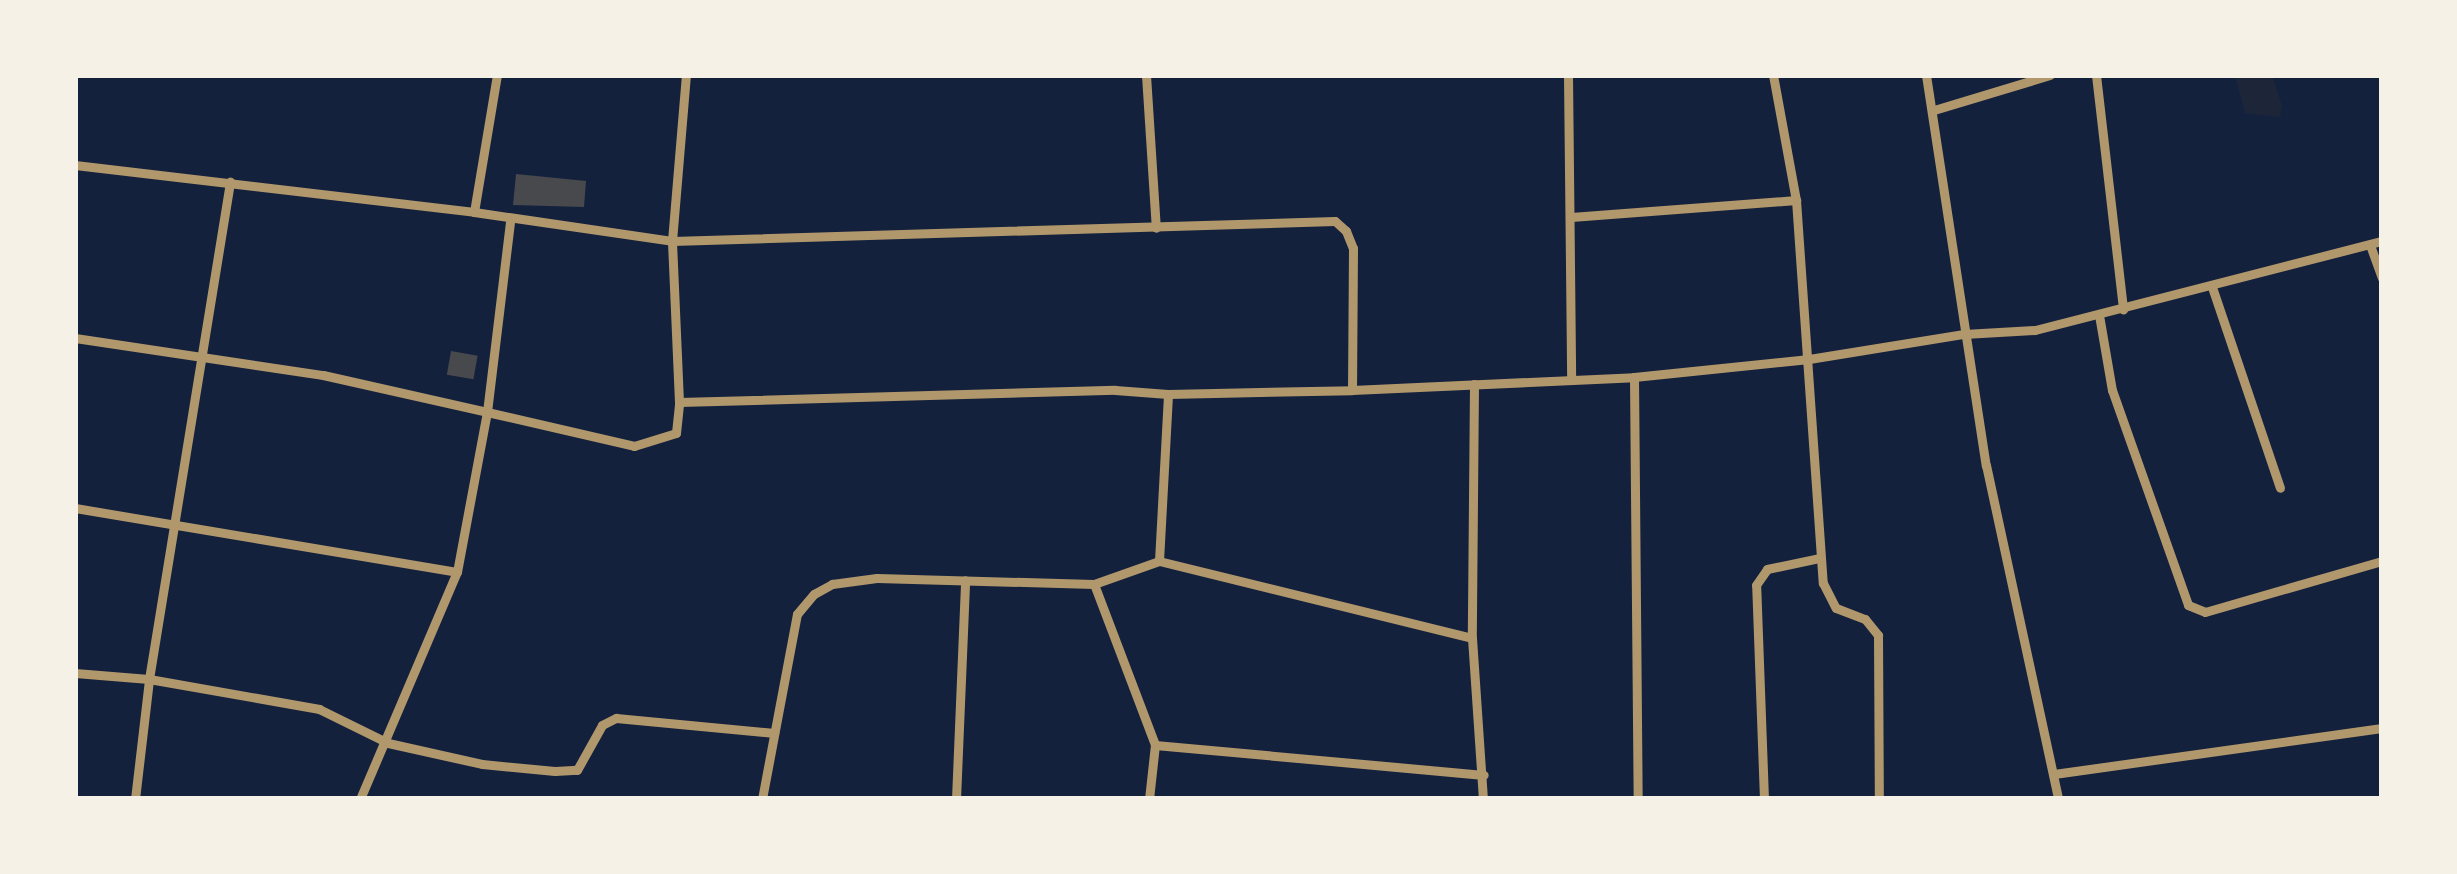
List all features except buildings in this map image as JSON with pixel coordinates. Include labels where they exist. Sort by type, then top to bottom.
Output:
[{"type":"street","points":[[474,212],[497,75]]},
{"type":"street","points":[[75,338],[200,360],[323,375],[634,446],[676,433],[679,402],[672,240],[686,75]]},
{"type":"street","points":[[1146,75],[1156,228]]},
{"type":"street","points":[[1568,75],[1571,377]]},
{"type":"street","points":[[1774,75],[1796,200],[1819,558],[1828,600],[1836,608],[1866,619],[1878,635],[1880,799]]},
{"type":"street","points":[[1926,75],[1986,465],[2058,799]]},
{"type":"street","points":[[1934,110],[2050,75]]},
{"type":"street","points":[[2096,75],[2124,309]]},
{"type":"street","points":[[75,166],[474,212],[672,240],[1335,221],[1346,231],[1353,248],[1352,390]]},
{"type":"street","points":[[135,799],[150,679],[230,182]]},
{"type":"street","points":[[1571,217],[1796,200]]},
{"type":"street","points":[[360,799],[388,743],[457,572],[487,412],[510,220]]},
{"type":"street","points":[[679,402],[1115,390],[1168,394],[1352,390],[1634,377],[1809,359],[1964,334],[2034,330],[2382,241]]},
{"type":"street","points":[[2370,245],[2382,278]]},
{"type":"street","points":[[2212,287],[2280,488]]},
{"type":"street","points":[[2099,315],[2116,406],[2188,605],[2206,612],[2382,561]]},
{"type":"street","points":[[1634,377],[1638,799]]},
{"type":"street","points":[[1474,384],[1472,638],[1483,799]]},
{"type":"street","points":[[1159,561],[1168,394]]},
{"type":"street","points":[[75,508],[457,572]]},
{"type":"street","points":[[1764,799],[1756,585],[1767,570],[1819,558]]},
{"type":"street","points":[[762,799],[797,614],[814,594],[832,584],[877,578],[1094,584],[1159,561],[1472,638]]},
{"type":"street","points":[[956,799],[966,580]]},
{"type":"street","points":[[1094,584],[1155,745],[1149,799]]},
{"type":"street","points":[[75,672],[150,679],[319,709],[388,743],[482,764],[555,771],[577,770],[602,725],[616,718],[774,734]]},
{"type":"street","points":[[2054,774],[2382,728]]},
{"type":"street","points":[[1155,745],[1484,775]]},
{"type":"shaded area","points":[[2235,75],[2272,75],[2282,106],[2280,117],[2245,113]]}]
